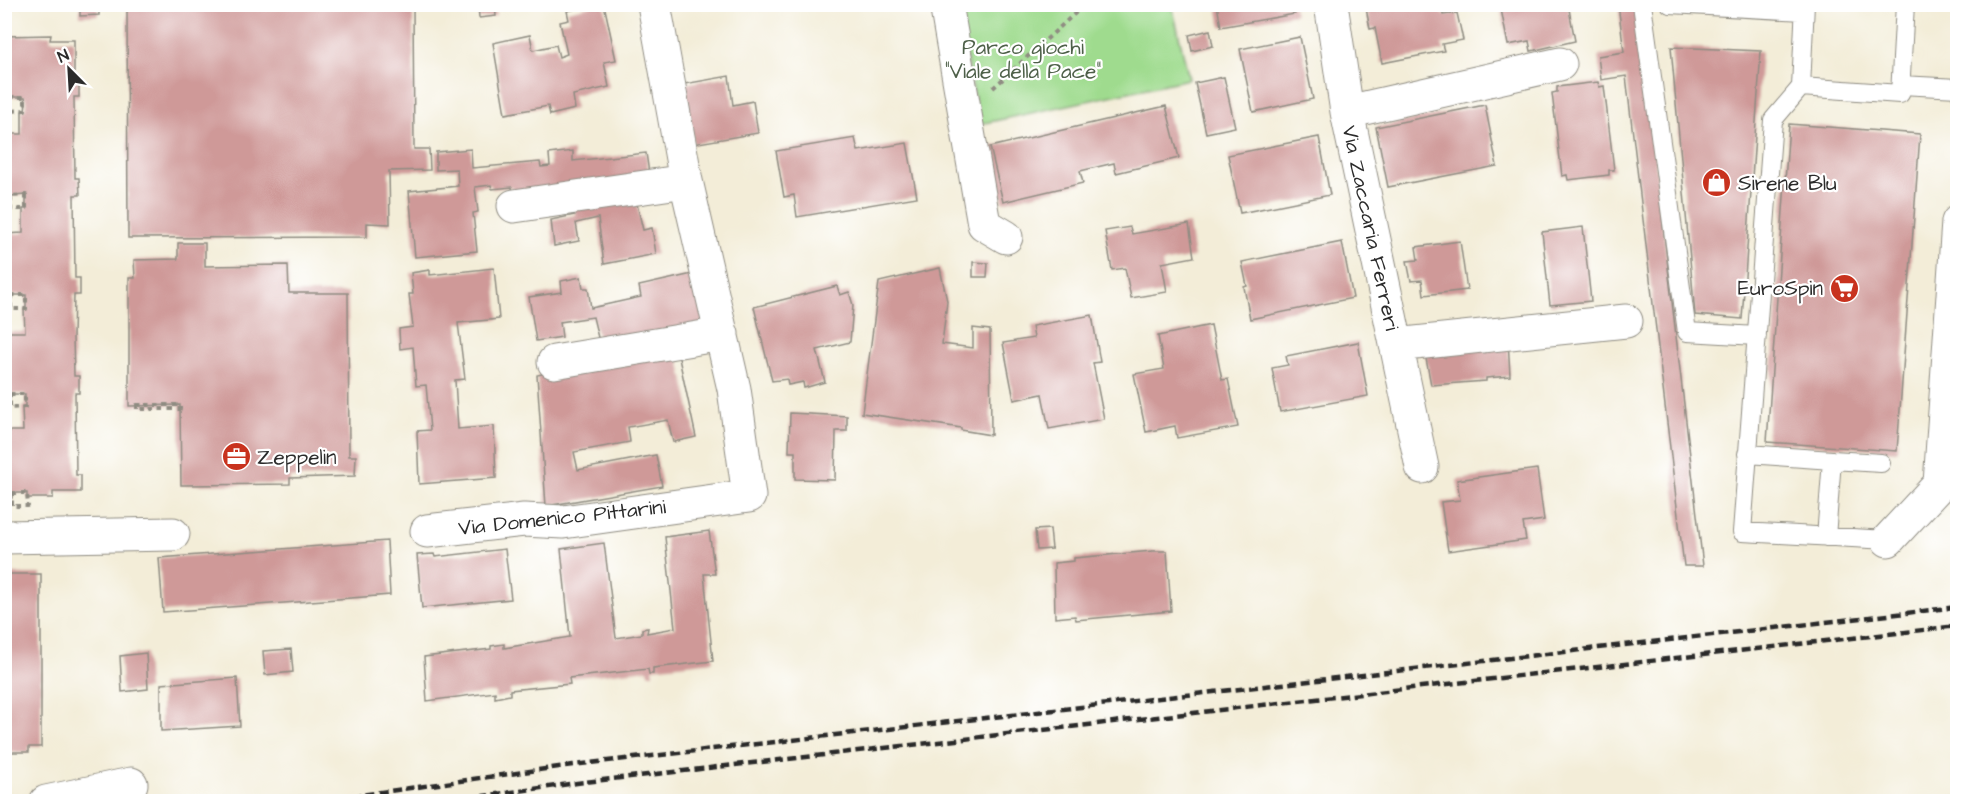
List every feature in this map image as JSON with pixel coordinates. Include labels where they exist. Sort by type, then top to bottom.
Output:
[{"type":"street","name":"Via Domenico Pittarini","points":[[427,531],[524,520],[564,522],[749,496],[734,389],[686,181],[654,4]]},
{"type":"street","points":[[945,4],[984,225],[1006,237]]},
{"type":"street","name":"Via Zaccaria Ferreri","points":[[1331,4],[1347,112],[1422,467]]},
{"type":"street","name":"Via Zaccaria Ferreri","points":[[1347,112],[1560,64]]},
{"type":"street","points":[[514,206],[686,181]]},
{"type":"street","points":[[1888,540],[1940,484],[1958,222]]},
{"type":"street","name":"Via Zaccaria Ferreri","points":[[1396,345],[1626,321]]},
{"type":"street","points":[[554,362],[722,334]]},
{"type":"street","points":[[4,537],[172,534]]},
{"type":"street","points":[[46,801],[131,784]]},
{"type":"lane","points":[[1642,4],[1687,332],[1757,336]]},
{"type":"lane","points":[[1670,4],[1804,8],[1801,87],[1773,120],[1742,532],[1888,540]]},
{"type":"lane","points":[[1801,87],[1900,94],[1905,4]]},
{"type":"lane","points":[[1900,85],[1958,88]]},
{"type":"lane","points":[[1747,454],[1881,463]]},
{"type":"lane","points":[[1826,537],[1832,460]]},
{"type":"path","points":[[964,111],[976,104],[1082,7],[1079,4]]},
{"type":"path","points":[[10,97],[26,97],[26,110],[10,111],[10,97]]},
{"type":"path","points":[[26,195],[26,209],[11,209],[11,196],[26,195]]},
{"type":"path","points":[[11,295],[26,295],[26,309],[11,309],[11,295]]},
{"type":"path","points":[[10,394],[25,394],[25,407],[10,408],[10,394]]},
{"type":"path","points":[[137,405],[180,405],[180,409],[137,409],[137,405]]},
{"type":"path","points":[[12,493],[27,493],[28,506],[12,506],[12,493]]},
{"type":"green space","name":"Parco giochi \"Viale della Pace\"","points":[[956,5],[1172,5],[1189,79],[980,124]]},
{"type":"building","points":[[80,4],[99,4],[99,15],[80,16]]},
{"type":"building","points":[[127,4],[413,4],[414,149],[429,149],[430,170],[389,171],[390,224],[367,223],[367,237],[128,238]]},
{"type":"building","points":[[478,4],[495,4],[496,16],[479,18]]},
{"type":"building","points":[[604,4],[616,60],[604,62],[609,87],[573,95],[575,109],[550,115],[548,106],[505,114],[493,43],[530,35],[533,50],[556,45],[559,57],[567,54],[560,22],[569,20],[567,11]]},
{"type":"building","points":[[1370,4],[1440,4],[1443,15],[1457,13],[1463,40],[1442,44],[1444,51],[1382,63],[1375,28],[1370,29],[1366,8],[1371,7]]},
{"type":"building","points":[[1500,4],[1568,4],[1575,41],[1531,51],[1529,41],[1508,45]]},
{"type":"building","points":[[1618,4],[1637,4],[1703,566],[1684,566],[1626,76],[1601,80],[1598,56],[1624,52]]},
{"type":"building","points":[[1217,5],[1293,5],[1295,14],[1221,27]]},
{"type":"building","points":[[1210,30],[1213,46],[1192,51],[1189,35]]},
{"type":"building","points":[[51,35],[50,40],[74,40],[74,80],[79,79],[79,97],[74,97],[75,178],[79,178],[80,195],[74,195],[75,278],[80,278],[80,295],[74,295],[73,337],[74,376],[79,376],[79,393],[75,393],[76,475],[81,475],[81,492],[53,492],[53,498],[27,498],[27,493],[12,493],[12,498],[4,498],[4,431],[23,431],[22,407],[25,407],[25,394],[10,394],[10,399],[4,399],[4,332],[25,332],[26,295],[11,295],[11,301],[4,300],[4,234],[23,233],[23,209],[26,209],[26,195],[11,196],[11,200],[4,201],[4,134],[22,134],[22,111],[25,110],[26,102],[25,97],[10,97],[10,102],[4,102],[4,36]]},
{"type":"building","points":[[1300,37],[1313,99],[1253,112],[1240,49]]},
{"type":"building","name":"Sirene Blu","points":[[1671,47],[1761,51],[1742,319],[1695,315]]},
{"type":"building","points":[[729,76],[733,105],[753,101],[758,133],[693,144],[684,84]]},
{"type":"building","points":[[1224,77],[1235,127],[1206,133],[1195,83]]},
{"type":"building","points":[[1598,82],[1599,87],[1604,86],[1614,170],[1609,170],[1609,175],[1568,180],[1567,175],[1562,176],[1552,93],[1557,92],[1557,87]]},
{"type":"building","points":[[1485,105],[1497,166],[1388,187],[1376,127]]},
{"type":"building","points":[[1166,106],[1179,158],[1116,173],[1114,163],[1080,171],[1083,183],[1003,202],[990,147]]},
{"type":"building","name":"EuroSpin","points":[[1789,124],[1920,134],[1897,451],[1767,442]]},
{"type":"building","points":[[1319,137],[1330,195],[1240,213],[1228,155]]},
{"type":"building","points":[[855,138],[858,151],[907,143],[917,197],[797,217],[794,195],[784,197],[776,151]]},
{"type":"building","points":[[471,149],[472,168],[540,162],[541,167],[550,166],[549,154],[573,151],[573,161],[646,153],[650,180],[513,195],[512,187],[492,189],[491,185],[475,187],[478,212],[473,213],[477,251],[415,257],[409,191],[458,186],[457,169],[436,170],[436,152]]},
{"type":"building","points":[[636,200],[643,230],[652,228],[656,254],[604,264],[598,218],[576,223],[579,241],[554,246],[551,220],[575,215],[574,205]]},
{"type":"building","points":[[1189,224],[1194,257],[1162,263],[1167,292],[1131,298],[1125,268],[1112,270],[1105,231],[1130,227],[1132,234]]},
{"type":"building","points":[[1583,227],[1591,301],[1550,305],[1542,232]]},
{"type":"building","points":[[1460,241],[1467,290],[1424,295],[1422,280],[1411,281],[1407,261],[1418,260],[1416,247]]},
{"type":"building","points":[[1342,242],[1353,298],[1250,319],[1242,262]]},
{"type":"building","points":[[178,243],[205,243],[205,266],[288,265],[289,293],[348,293],[349,456],[356,456],[355,476],[290,478],[290,484],[181,485],[180,405],[129,406],[129,278],[135,278],[134,260],[178,259]]},
{"type":"building","points":[[973,262],[988,263],[987,277],[973,277]]},
{"type":"building","points":[[494,268],[499,319],[458,323],[465,379],[455,380],[458,429],[494,426],[496,478],[419,484],[417,431],[430,430],[426,385],[416,386],[413,347],[400,349],[399,329],[413,327],[409,294],[413,294],[411,273],[430,270],[430,275]]},
{"type":"building","points":[[940,268],[947,301],[942,344],[973,348],[973,328],[990,330],[991,435],[961,430],[961,428],[862,413],[879,282]]},
{"type":"building","points":[[697,273],[708,326],[601,350],[593,317],[560,322],[562,337],[536,341],[529,297],[562,292],[561,281],[581,277],[583,288],[588,288],[591,308],[641,297],[639,286]]},
{"type":"building","points":[[837,286],[840,295],[849,292],[853,305],[850,342],[817,350],[825,382],[804,388],[803,382],[788,385],[787,379],[772,381],[754,307]]},
{"type":"building","points":[[1092,315],[1100,362],[1093,363],[1104,419],[1049,429],[1042,394],[1014,400],[1003,343],[1034,338],[1032,326]]},
{"type":"building","points":[[1211,325],[1222,380],[1228,379],[1238,427],[1177,438],[1175,426],[1146,432],[1134,374],[1164,369],[1158,336]]},
{"type":"building","points":[[1508,339],[1510,376],[1486,378],[1486,381],[1431,385],[1424,348]]},
{"type":"building","points":[[1358,342],[1368,396],[1280,412],[1272,368],[1288,365],[1286,356]]},
{"type":"building","points":[[677,349],[696,437],[673,442],[668,420],[628,427],[630,442],[574,452],[578,470],[656,455],[662,486],[546,506],[537,375]]},
{"type":"building","points":[[790,413],[847,416],[847,431],[836,431],[835,480],[795,479],[795,452],[789,452]]},
{"type":"building","points":[[1537,469],[1544,520],[1523,523],[1526,540],[1448,551],[1441,502],[1460,500],[1457,480]]},
{"type":"building","points":[[1050,529],[1052,549],[1037,550],[1035,530]]},
{"type":"building","points":[[709,531],[715,574],[704,574],[713,661],[653,668],[653,674],[649,674],[648,669],[569,678],[570,684],[510,690],[510,695],[495,698],[495,692],[427,701],[424,657],[491,649],[491,646],[504,644],[504,648],[570,637],[561,549],[604,543],[616,638],[642,634],[642,629],[648,628],[647,633],[675,628],[665,537]]},
{"type":"building","points":[[387,541],[390,595],[163,612],[159,558]]},
{"type":"building","points":[[505,549],[511,599],[422,608],[417,555],[434,554],[435,557]]},
{"type":"building","points":[[1167,551],[1171,611],[1076,620],[1075,616],[1055,618],[1054,563],[1074,561],[1074,558]]},
{"type":"building","points":[[4,574],[41,574],[41,747],[29,747],[29,752],[4,752]]},
{"type":"building","points":[[291,649],[293,672],[265,675],[263,651]]},
{"type":"building","points":[[146,653],[148,689],[122,692],[120,656]]},
{"type":"building","points":[[237,678],[240,726],[161,731],[161,684]]},
{"type":"railway","points":[[311,802],[573,765],[1958,607]]},
{"type":"railway","points":[[440,802],[577,783],[1958,626]]},
{"type":"place","name":"Sirene Blu","points":[[1717,183]]},
{"type":"place","name":"EuroSpin","points":[[1844,288]]},
{"type":"place","name":"Zeppelin","points":[[236,457]]}]
